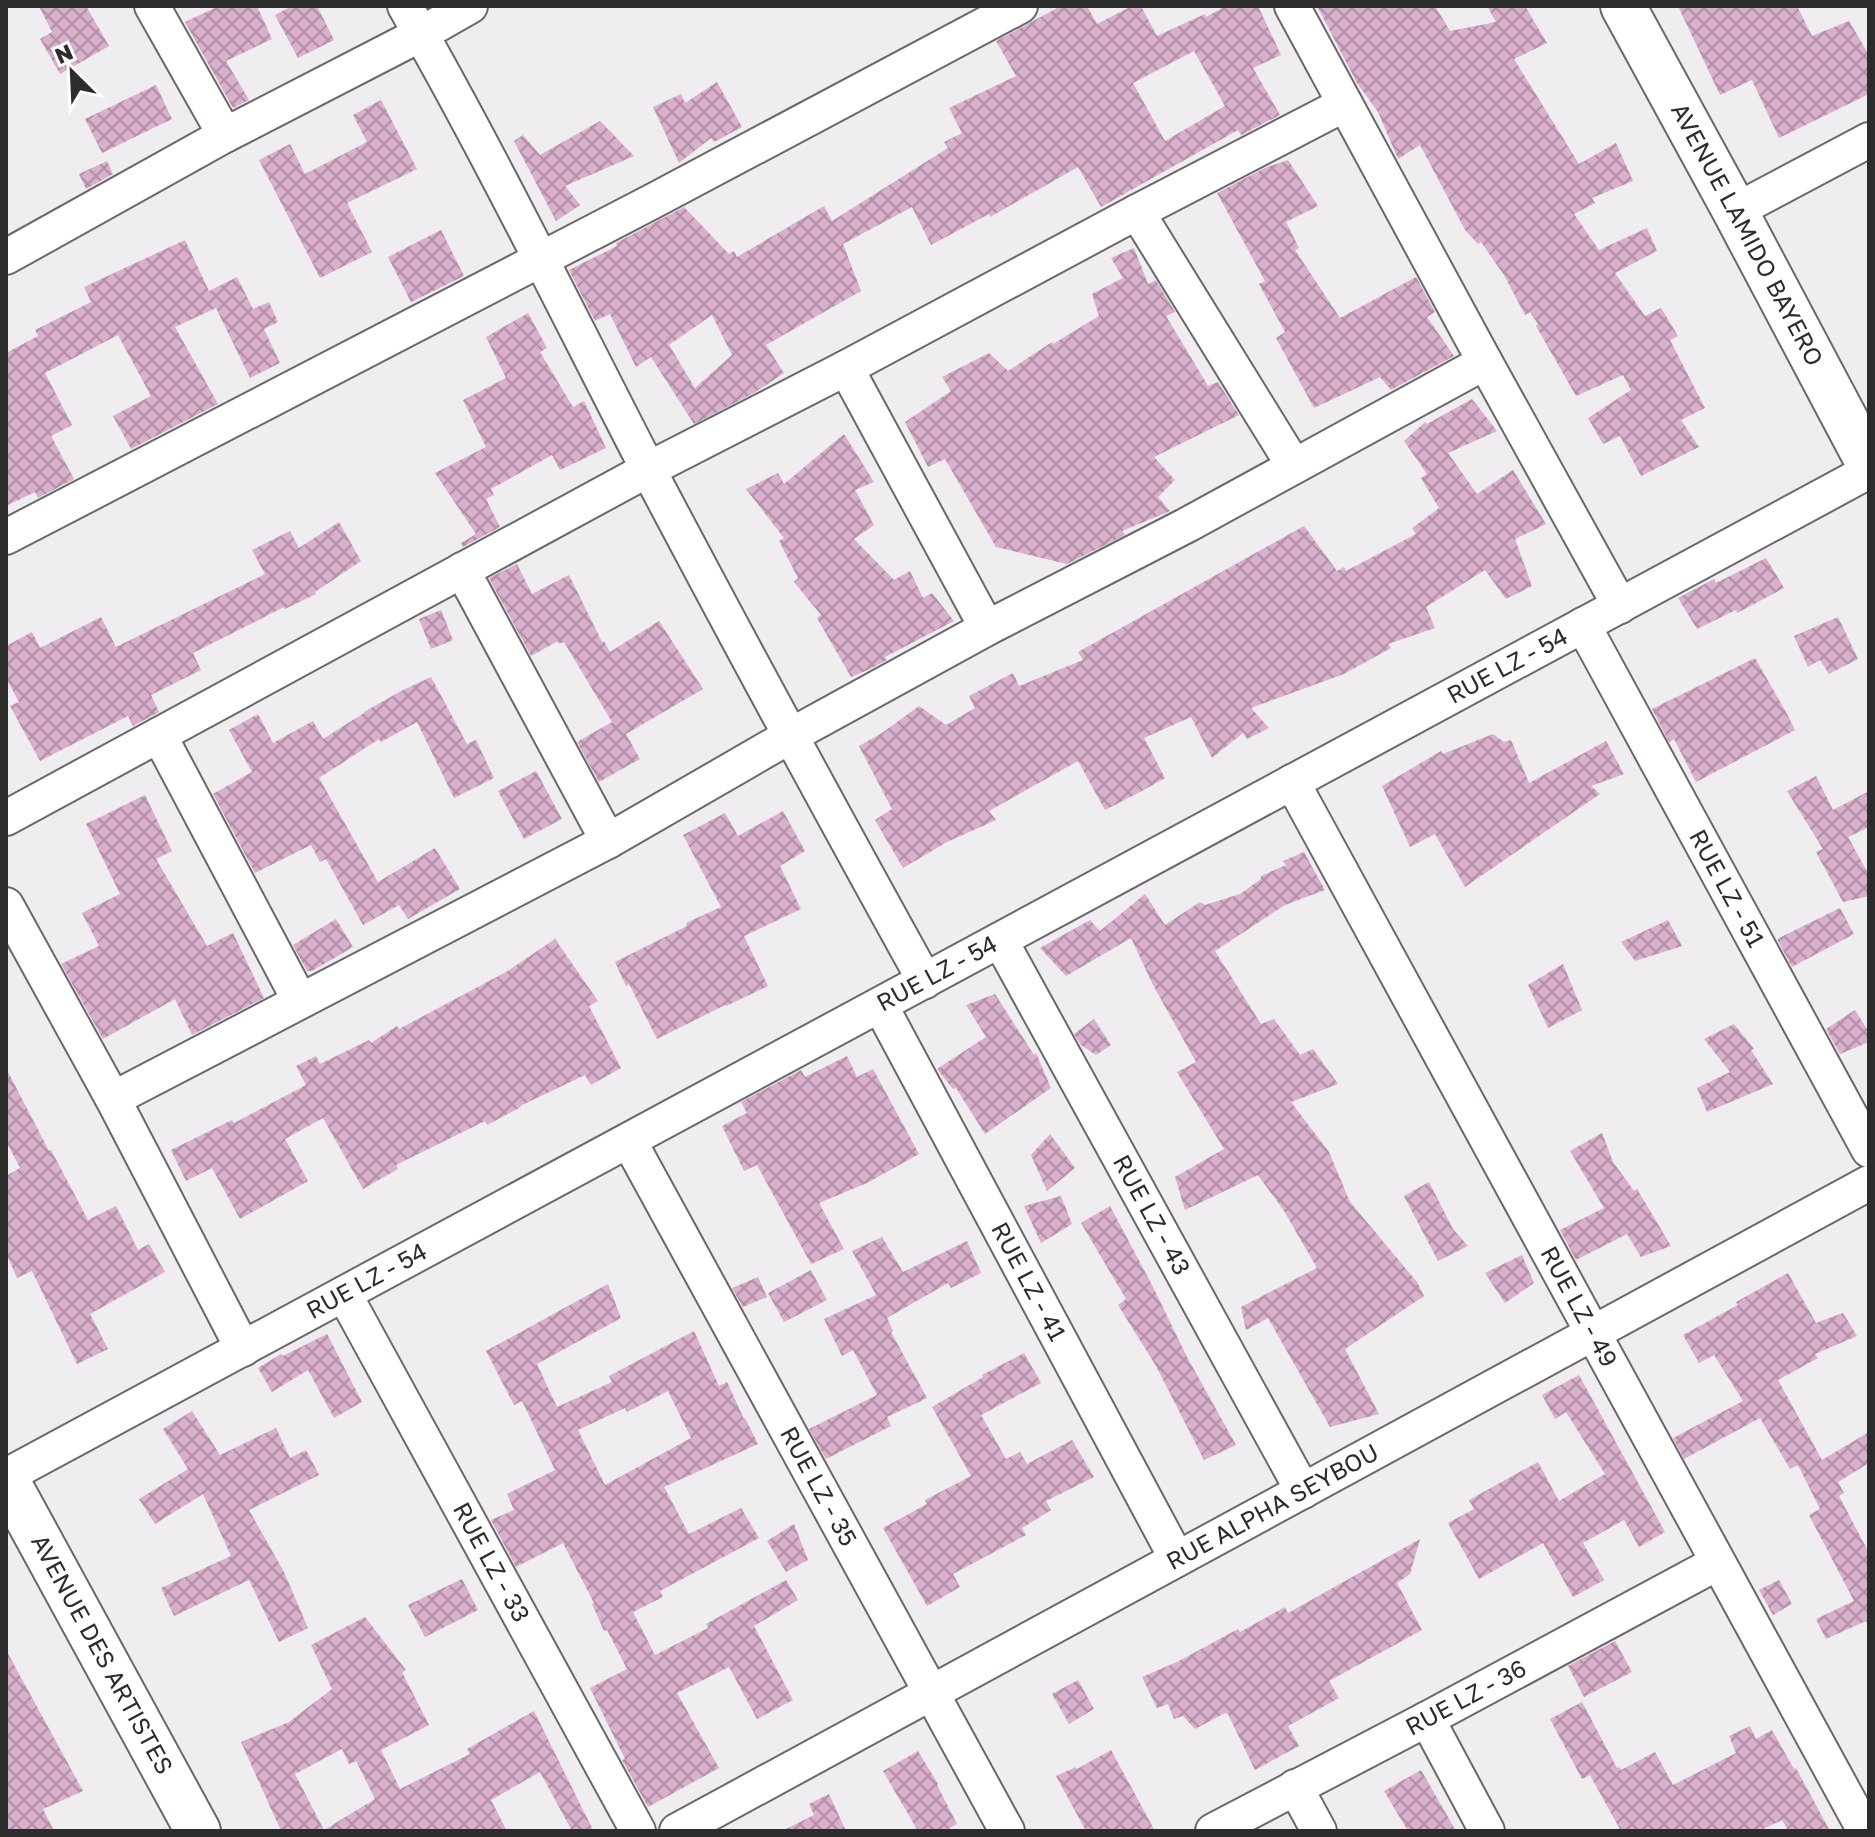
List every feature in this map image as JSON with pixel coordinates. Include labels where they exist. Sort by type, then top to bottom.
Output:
[{"type":"street","points":[[152,6],[225,135]]},
{"type":"street","points":[[6,257],[225,135],[413,20],[470,6]]},
{"type":"street","points":[[6,537],[655,200],[1020,6]]},
{"type":"street","points":[[1292,6],[1620,606]]},
{"type":"street","name":"AVENUE LAMIDO BAYERO","points":[[1623,6],[1869,464]]},
{"type":"street","points":[[413,20],[541,257],[790,736],[925,981]]},
{"type":"street","points":[[6,818],[649,469],[1345,104]]},
{"type":"street","points":[[1735,211],[1869,140]]},
{"type":"street","points":[[1137,212],[1294,466]]},
{"type":"street","points":[[113,1099],[608,841],[987,628],[1187,525],[1485,362]]},
{"type":"street","points":[[846,368],[987,628]]},
{"type":"street","name":"RUE LZ - 54","points":[[6,1478],[1869,471]]},
{"type":"street","points":[[462,570],[608,841]]},
{"type":"street","name":"RUE LZ - 51","points":[[1583,625],[1869,1150]]},
{"type":"street","points":[[159,735],[300,1001]]},
{"type":"street","name":"RUE LZ - 49","points":[[1292,782],[1865,1831]]},
{"type":"street","points":[[6,905],[113,1099],[243,1349]]},
{"type":"street","name":"RUE LZ - 43","points":[[1000,940],[1303,1491]]},
{"type":"street","name":"RUE LZ - 41","points":[[880,1005],[1177,1559]]},
{"type":"street","name":"RUE LZ - 35","points":[[629,1141],[1007,1831]]},
{"type":"street","name":"RUE ALPHA SEYBOU","points":[[677,1831],[1869,1183]]},
{"type":"street","name":"RUE LZ - 33","points":[[344,1294],[638,1831]]},
{"type":"street","name":"AVENUE DES ARTISTES","points":[[6,1478],[198,1831]]},
{"type":"street","name":"RUE LZ - 36","points":[[1213,1831],[1717,1563]]},
{"type":"street","points":[[1427,1719],[1487,1831]]},
{"type":"street","points":[[1295,1787],[1319,1831]]},
{"type":"building","points":[[39,6],[86,6],[109,46],[60,74],[40,39],[52,32]]},
{"type":"building","points":[[219,6],[257,6],[272,39],[226,61],[249,100],[233,108],[185,22]]},
{"type":"building","points":[[292,6],[317,6],[334,40],[298,58],[275,15]]},
{"type":"building","points":[[1061,6],[1087,6],[1097,24],[1132,6],[1141,6],[1157,36],[1226,6],[1258,6],[1281,55],[1253,68],[1280,115],[1241,135],[1238,130],[1101,207],[1078,167],[990,217],[989,214],[931,245],[912,207],[843,244],[861,291],[766,345],[784,373],[754,393],[694,424],[651,357],[636,367],[610,314],[595,321],[569,270],[684,207],[729,254],[734,251],[737,257],[824,206],[832,221],[948,148],[944,142],[962,133],[949,108],[1016,76],[996,41]],"holes":[[[1194,51],[1225,106],[1165,141],[1133,83]],[[712,315],[732,355],[695,388],[669,345]]]},
{"type":"building","points":[[1317,6],[1435,6],[1450,31],[1496,22],[1487,6],[1525,6],[1547,43],[1514,59],[1579,164],[1616,143],[1633,181],[1592,198],[1595,203],[1574,214],[1599,250],[1647,228],[1657,251],[1615,273],[1645,316],[1661,308],[1678,336],[1670,340],[1705,408],[1681,420],[1699,447],[1641,476],[1620,436],[1603,444],[1588,418],[1631,390],[1623,375],[1576,396],[1530,312],[1525,315],[1504,275],[1481,242],[1478,244],[1465,230],[1420,145],[1398,159],[1378,112],[1357,83]]},
{"type":"building","points":[[1678,6],[1797,6],[1812,36],[1849,21],[1869,55],[1869,94],[1779,138],[1752,80],[1720,95]]},
{"type":"building","points":[[717,82],[742,127],[714,142],[711,138],[679,163],[653,107],[681,94],[685,103]]},
{"type":"building","points":[[156,85],[172,119],[102,153],[85,119]]},
{"type":"building","points":[[381,100],[417,169],[347,203],[372,252],[320,278],[259,160],[290,144],[305,174],[367,142],[353,115]]},
{"type":"building","points":[[600,121],[634,156],[565,186],[580,205],[556,221],[514,141],[523,135],[540,155]]},
{"type":"building","points":[[1288,160],[1318,206],[1286,222],[1299,248],[1295,250],[1340,318],[1416,277],[1435,312],[1427,317],[1454,356],[1391,390],[1380,377],[1314,408],[1276,338],[1285,332],[1259,284],[1265,281],[1217,193],[1265,168]]},
{"type":"building","points":[[107,161],[113,174],[86,189],[79,174]]},
{"type":"building","points":[[441,230],[464,276],[411,302],[388,257]]},
{"type":"building","points":[[185,240],[209,291],[237,277],[253,309],[269,302],[278,322],[264,329],[280,363],[250,378],[216,308],[175,327],[218,404],[131,449],[113,416],[151,396],[118,335],[45,373],[72,425],[51,436],[74,479],[38,498],[35,492],[6,506],[6,353],[38,336],[35,330],[91,302],[84,287]]},
{"type":"building","points":[[1134,248],[1148,284],[1156,280],[1175,312],[1166,316],[1208,386],[1218,382],[1239,415],[1154,457],[1175,480],[1158,497],[1170,511],[1122,531],[1125,535],[1067,564],[996,547],[945,459],[928,467],[905,422],[951,391],[942,377],[989,353],[1008,371],[1099,316],[1092,294],[1123,278],[1111,258]]},
{"type":"building","points":[[528,313],[547,348],[540,352],[573,407],[584,401],[606,448],[560,470],[552,455],[491,489],[494,495],[486,499],[500,527],[463,547],[461,543],[476,534],[435,473],[486,447],[463,400],[506,378],[486,337]]},
{"type":"building","points":[[1472,399],[1497,431],[1448,453],[1477,494],[1513,470],[1546,524],[1515,539],[1532,586],[1506,599],[1485,570],[1426,607],[1435,628],[1388,644],[1391,648],[1344,674],[1251,708],[1269,728],[1247,739],[1243,733],[1212,758],[1191,717],[1144,738],[1165,778],[1142,791],[1105,810],[1078,761],[989,811],[996,820],[947,842],[903,868],[875,820],[892,809],[859,746],[919,706],[946,725],[975,708],[969,696],[1013,673],[1019,686],[1083,660],[1078,652],[1304,526],[1337,571],[1344,567],[1346,571],[1416,534],[1412,528],[1439,508],[1421,478],[1427,474],[1404,441],[1425,422],[1427,424]]},
{"type":"building","points":[[844,434],[874,482],[855,490],[874,525],[854,539],[894,580],[910,571],[923,598],[932,593],[954,621],[851,677],[817,618],[821,615],[794,582],[798,578],[779,541],[784,538],[746,489],[778,473],[784,484]]},
{"type":"building","points":[[339,522],[361,561],[316,594],[193,653],[201,670],[151,695],[159,712],[133,726],[128,716],[40,761],[10,706],[19,702],[6,678],[6,646],[32,632],[40,648],[101,617],[116,647],[265,574],[252,550],[290,531],[299,548]]},
{"type":"building","points":[[1766,558],[1784,588],[1737,613],[1736,610],[1697,629],[1678,598],[1714,579],[1716,583]]},
{"type":"building","points":[[517,564],[532,594],[569,575],[610,652],[659,621],[703,689],[626,734],[640,759],[599,782],[577,742],[612,722],[564,642],[559,644],[558,641],[531,656],[489,578]]},
{"type":"building","points":[[441,610],[453,640],[431,649],[419,619]]},
{"type":"building","points":[[1838,617],[1858,659],[1829,674],[1820,660],[1808,667],[1794,636]]},
{"type":"building","points":[[1755,658],[1795,730],[1696,782],[1674,739],[1669,742],[1652,709]]},
{"type":"building","points":[[431,677],[467,744],[476,740],[494,778],[454,798],[417,722],[381,742],[379,739],[319,778],[378,882],[435,848],[460,889],[408,919],[399,905],[363,925],[326,859],[320,862],[311,845],[255,873],[213,794],[252,772],[229,730],[258,714],[273,743],[313,721],[323,739],[364,712]]},
{"type":"building","points":[[1493,734],[1504,742],[1511,740],[1529,783],[1606,741],[1624,774],[1591,786],[1600,794],[1465,887],[1435,834],[1410,847],[1382,786],[1441,751],[1443,754]]},
{"type":"building","points":[[536,771],[562,819],[524,839],[498,791]]},
{"type":"building","points":[[1816,776],[1833,810],[1869,791],[1869,827],[1848,837],[1869,875],[1869,896],[1843,902],[1816,852],[1823,849],[1787,791]]},
{"type":"building","points":[[145,795],[172,851],[156,859],[207,946],[233,933],[264,998],[192,1035],[175,999],[103,1039],[61,964],[99,946],[82,913],[120,894],[86,824]]},
{"type":"building","points":[[783,811],[805,851],[780,866],[801,909],[744,936],[768,986],[657,1039],[615,962],[721,907],[683,835],[725,813],[738,836]]},
{"type":"building","points":[[1304,852],[1325,890],[1285,905],[1215,951],[1261,1024],[1274,1019],[1300,1055],[1313,1049],[1338,1084],[1291,1102],[1329,1152],[1350,1202],[1417,1282],[1424,1296],[1345,1349],[1379,1414],[1330,1427],[1268,1318],[1246,1330],[1241,1307],[1317,1268],[1284,1211],[1258,1175],[1185,1210],[1175,1177],[1224,1149],[1177,1072],[1196,1062],[1131,938],[1066,976],[1040,948],[1090,920],[1100,931],[1145,894],[1165,925],[1200,902],[1205,905],[1240,894],[1261,876],[1286,865],[1283,861]]},
{"type":"building","points":[[1840,908],[1854,934],[1792,967],[1777,939]]},
{"type":"building","points":[[336,919],[353,947],[307,971],[293,945]]},
{"type":"building","points":[[1668,920],[1682,946],[1635,961],[1621,942]]},
{"type":"building","points":[[555,939],[598,1001],[589,1006],[621,1068],[591,1085],[585,1075],[487,1125],[485,1121],[396,1165],[398,1169],[363,1189],[323,1118],[285,1139],[308,1181],[240,1219],[212,1168],[186,1181],[171,1150],[232,1120],[234,1123],[306,1085],[296,1066],[316,1056],[320,1064],[369,1040],[371,1043],[397,1026],[399,1029],[506,972]]},
{"type":"building","points":[[1563,964],[1582,1010],[1548,1028],[1528,985]]},
{"type":"building","points":[[995,994],[1034,1055],[1036,1053],[1051,1088],[985,1134],[956,1088],[953,1089],[937,1069],[986,1037],[966,1005]]},
{"type":"building","points":[[1855,1010],[1869,1032],[1869,1042],[1840,1054],[1826,1029]]},
{"type":"building","points":[[1094,1019],[1111,1045],[1096,1055],[1081,1045],[1074,1034]]},
{"type":"building","points":[[1734,1024],[1754,1049],[1751,1050],[1773,1084],[1707,1112],[1697,1088],[1730,1072],[1704,1039]]},
{"type":"building","points":[[847,1056],[857,1077],[873,1069],[919,1154],[867,1183],[819,1203],[844,1249],[811,1264],[757,1165],[744,1171],[722,1126],[747,1113],[741,1102],[801,1070],[805,1077]]},
{"type":"building","points":[[6,1068],[88,1220],[116,1206],[138,1250],[149,1244],[165,1272],[90,1314],[108,1349],[77,1364],[32,1271],[17,1278],[6,1253],[6,1176],[20,1168],[6,1141]]},
{"type":"building","points":[[1602,1133],[1613,1162],[1634,1191],[1637,1189],[1671,1246],[1641,1257],[1627,1234],[1576,1260],[1560,1230],[1604,1208],[1570,1151]]},
{"type":"building","points":[[1050,1134],[1075,1168],[1047,1191],[1031,1155]]},
{"type":"building","points":[[1429,1182],[1453,1229],[1468,1246],[1438,1261],[1404,1196]]},
{"type":"building","points":[[1061,1196],[1072,1224],[1041,1243],[1024,1206]]},
{"type":"building","points":[[1110,1206],[1236,1445],[1204,1460],[1156,1366],[1118,1305],[1126,1299],[1081,1223]]},
{"type":"building","points":[[882,1237],[903,1272],[967,1241],[981,1273],[951,1288],[948,1283],[887,1318],[891,1332],[927,1398],[887,1417],[891,1426],[826,1459],[809,1429],[877,1395],[853,1350],[842,1356],[824,1319],[876,1295],[852,1251]]},
{"type":"building","points":[[1522,1255],[1534,1283],[1505,1303],[1485,1273]]},
{"type":"building","points":[[811,1270],[827,1300],[784,1322],[768,1293]]},
{"type":"building","points":[[1788,1273],[1816,1323],[1843,1313],[1857,1336],[1815,1354],[1818,1358],[1778,1380],[1822,1460],[1869,1432],[1869,1463],[1838,1482],[1844,1493],[1839,1496],[1869,1553],[1869,1627],[1866,1621],[1826,1639],[1816,1619],[1854,1601],[1809,1515],[1820,1509],[1798,1465],[1790,1469],[1760,1418],[1684,1459],[1673,1438],[1743,1401],[1714,1355],[1699,1363],[1683,1335]]},
{"type":"building","points":[[758,1277],[767,1297],[743,1307],[732,1288]]},
{"type":"building","points":[[608,1284],[621,1318],[537,1364],[557,1407],[612,1382],[609,1376],[694,1331],[719,1386],[727,1382],[758,1444],[664,1487],[689,1534],[741,1508],[759,1538],[660,1591],[663,1597],[633,1612],[655,1655],[708,1628],[706,1624],[786,1580],[798,1600],[754,1626],[793,1700],[757,1719],[729,1667],[677,1693],[719,1768],[648,1807],[622,1760],[625,1759],[590,1688],[627,1669],[607,1630],[604,1631],[594,1603],[563,1543],[516,1567],[491,1520],[514,1510],[507,1494],[555,1470],[522,1401],[514,1405],[486,1351]],"holes":[[[668,1391],[691,1438],[605,1485],[578,1430],[625,1408],[627,1412]]]},
{"type":"building","points":[[327,1334],[362,1402],[334,1418],[308,1370],[272,1392],[258,1368]]},
{"type":"building","points":[[1024,1353],[1041,1383],[981,1415],[1006,1459],[1020,1452],[1027,1464],[1072,1440],[1094,1477],[1046,1501],[1051,1510],[1022,1528],[1026,1535],[953,1574],[960,1587],[927,1606],[883,1528],[927,1504],[925,1500],[971,1476],[932,1407]]},
{"type":"building","points":[[1579,1375],[1665,1532],[1639,1547],[1624,1520],[1583,1543],[1604,1580],[1573,1597],[1543,1543],[1479,1579],[1448,1523],[1474,1509],[1469,1500],[1538,1462],[1559,1501],[1605,1474],[1566,1412],[1555,1419],[1542,1395]]},
{"type":"building","points":[[192,1411],[220,1455],[276,1428],[290,1458],[306,1450],[319,1475],[249,1510],[284,1572],[308,1628],[279,1642],[249,1580],[174,1616],[161,1588],[231,1556],[203,1494],[155,1524],[139,1499],[188,1469],[163,1429]]},
{"type":"building","points":[[794,1524],[808,1560],[786,1572],[767,1541]]},
{"type":"building","points":[[1420,1539],[1410,1574],[1397,1583],[1422,1630],[1329,1681],[1339,1698],[1288,1726],[1299,1746],[1255,1770],[1228,1714],[1195,1729],[1183,1716],[1174,1719],[1168,1704],[1157,1708],[1142,1677],[1238,1629],[1240,1632],[1285,1607],[1288,1613]]},
{"type":"building","points":[[462,1579],[478,1610],[425,1637],[408,1605]]},
{"type":"building","points":[[1779,1580],[1792,1604],[1773,1615],[1759,1590]]},
{"type":"building","points":[[365,1617],[406,1670],[402,1672],[429,1725],[381,1750],[400,1789],[470,1754],[467,1749],[534,1711],[593,1830],[572,1831],[540,1772],[491,1800],[507,1831],[281,1831],[241,1742],[289,1722],[332,1689],[311,1645]],"holes":[[[342,1749],[349,1764],[356,1761],[375,1799],[324,1830],[295,1774]]]},
{"type":"building","points":[[1615,1641],[1632,1672],[1584,1697],[1568,1666]]},
{"type":"building","points":[[6,1650],[83,1791],[43,1809],[54,1831],[6,1831]]},
{"type":"building","points":[[1078,1680],[1094,1709],[1069,1724],[1052,1694]]},
{"type":"building","points":[[1582,1702],[1617,1768],[1621,1770],[1655,1752],[1673,1785],[1736,1753],[1729,1736],[1750,1726],[1756,1739],[1772,1730],[1830,1831],[1788,1831],[1782,1820],[1759,1831],[1621,1831],[1590,1775],[1582,1779],[1550,1719]]},
{"type":"building","points":[[1111,1750],[1155,1831],[1086,1831],[1056,1776],[1077,1769]]},
{"type":"building","points":[[918,1751],[957,1824],[945,1831],[918,1831],[883,1771]]},
{"type":"building","points":[[1421,1770],[1456,1831],[1408,1831],[1384,1791]]},
{"type":"building","points":[[829,1794],[846,1831],[782,1831],[814,1815],[809,1804]]}]
